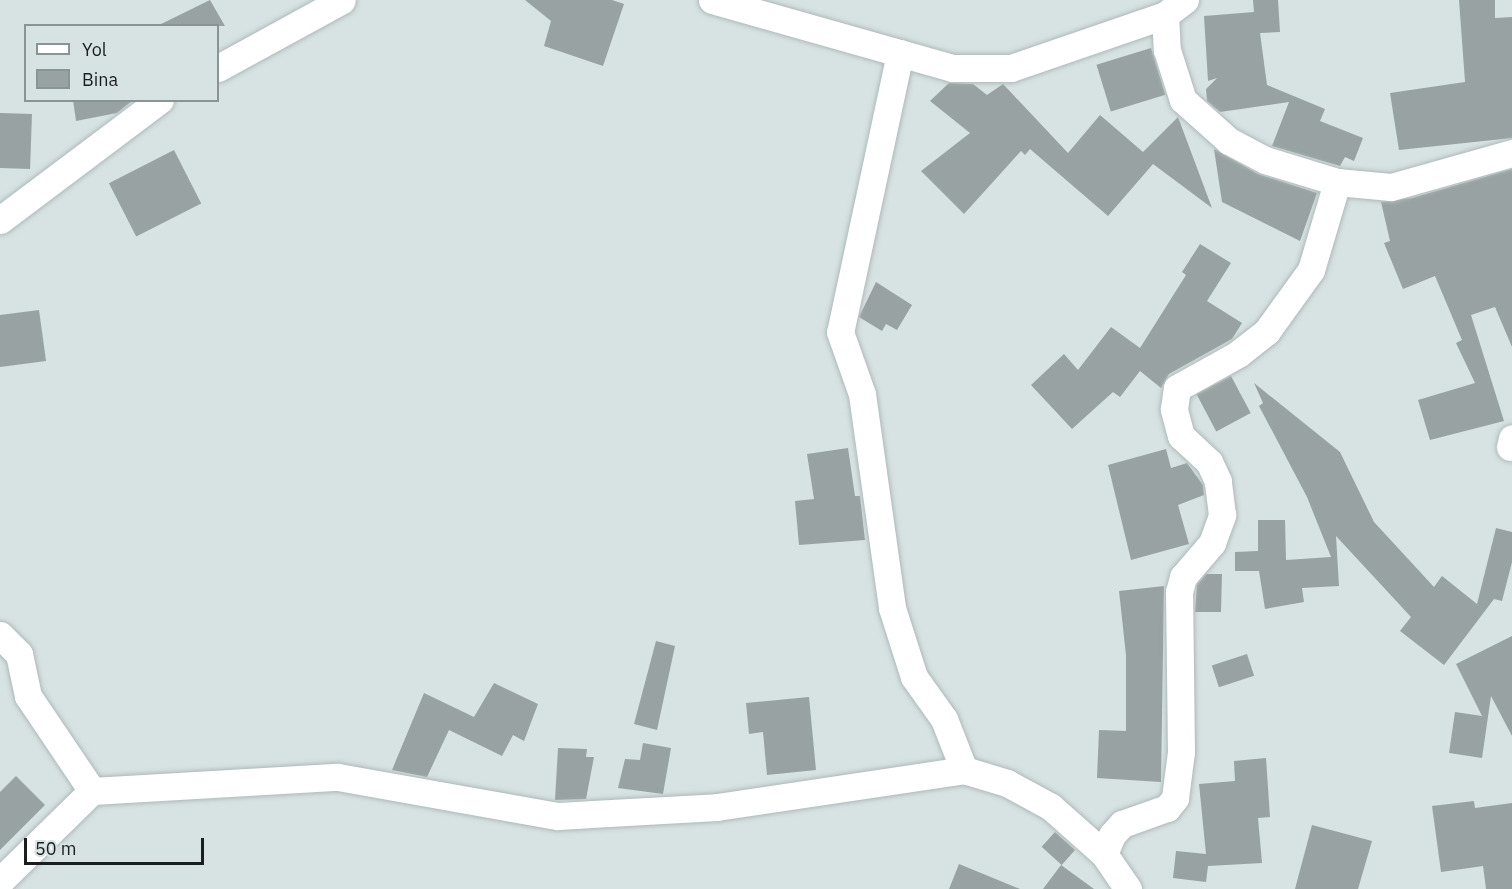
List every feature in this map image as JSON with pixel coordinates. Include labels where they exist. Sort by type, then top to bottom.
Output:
[{"type":"street","points":[[219,67],[342,0]]},
{"type":"street","points":[[712,0],[952,68],[1011,68],[1175,8]]},
{"type":"street","points":[[1175,8],[1167,50],[1183,100],[1229,141],[1265,160],[1337,182],[1391,187],[1512,153]]},
{"type":"street","points":[[900,53],[840,332],[862,394],[892,608],[915,677],[944,719],[964,770]]},
{"type":"street","points":[[0,220],[157,102]]},
{"type":"street","points":[[1104,854],[1112,835],[1122,824],[1167,808],[1175,798],[1180,782],[1179,592],[1183,578],[1212,543],[1222,515],[1218,481],[1209,462],[1181,436],[1174,409],[1177,388],[1238,354],[1274,321],[1311,270],[1337,182]]},
{"type":"street","points":[[0,635],[19,654],[28,696],[92,791]]},
{"type":"street","points":[[0,881],[92,791],[339,777],[558,816],[717,807],[964,770],[1007,783],[1051,807],[1104,854],[1128,889]]},
{"type":"building","points":[[210,0],[225,26],[219,26],[219,24],[161,24]]},
{"type":"building","points":[[525,0],[612,0],[624,4],[603,66],[544,46],[551,21]]},
{"type":"building","points":[[1253,0],[1278,0],[1280,32],[1260,33],[1267,85],[1325,109],[1320,121],[1363,138],[1354,161],[1345,157],[1340,166],[1272,146],[1289,102],[1220,112],[1207,101],[1206,89],[1217,78],[1208,81],[1204,16],[1254,12]]},
{"type":"building","points":[[1459,0],[1495,0],[1495,18],[1512,17],[1512,138],[1399,150],[1390,93],[1465,82]]},
{"type":"building","points":[[1151,48],[1165,95],[1111,112],[1096,65]]},
{"type":"building","points":[[949,83],[973,84],[987,95],[1003,84],[1068,153],[1100,115],[1143,152],[1178,117],[1212,208],[1153,164],[1108,216],[1030,149],[1025,155],[1021,151],[964,214],[921,171],[970,133],[930,101]]},
{"type":"building","points":[[73,102],[131,102],[117,113],[76,121]]},
{"type":"building","points":[[0,113],[32,114],[30,169],[0,168]]},
{"type":"building","points":[[1214,149],[1258,174],[1317,193],[1300,241],[1222,202]]},
{"type":"building","points":[[174,150],[201,203],[136,237],[109,183]]},
{"type":"building","points":[[1512,169],[1512,347],[1495,307],[1471,315],[1504,421],[1430,440],[1418,400],[1475,383],[1456,343],[1462,340],[1435,276],[1403,289],[1384,243],[1390,241],[1381,202],[1412,198]]},
{"type":"building","points":[[1200,244],[1231,263],[1207,301],[1242,323],[1232,339],[1169,374],[1161,388],[1140,371],[1120,397],[1113,392],[1072,429],[1031,385],[1064,354],[1078,370],[1111,327],[1140,348],[1186,275],[1182,272]]},
{"type":"building","points":[[876,282],[912,305],[897,330],[886,324],[882,331],[859,317]]},
{"type":"building","points":[[39,310],[46,361],[0,367],[0,315]]},
{"type":"building","points":[[1231,376],[1251,413],[1216,431],[1197,394]]},
{"type":"building","points":[[1254,383],[1340,452],[1374,522],[1434,587],[1442,576],[1477,604],[1496,528],[1512,532],[1512,562],[1502,601],[1494,599],[1444,665],[1400,631],[1411,617],[1336,536],[1339,586],[1302,588],[1304,602],[1265,609],[1259,571],[1235,571],[1235,552],[1258,551],[1258,520],[1285,520],[1286,560],[1331,557],[1307,497],[1259,406],[1263,403]]},
{"type":"building","points":[[848,448],[855,496],[860,496],[865,540],[799,545],[795,501],[814,499],[807,454]]},
{"type":"building","points":[[1166,449],[1171,468],[1187,463],[1203,485],[1204,495],[1178,505],[1189,544],[1131,560],[1108,465]]},
{"type":"building","points":[[1206,574],[1222,574],[1221,612],[1195,612],[1197,585]]},
{"type":"building","points":[[1164,586],[1161,782],[1097,778],[1099,730],[1126,731],[1126,655],[1119,591]]},
{"type":"building","points":[[1512,636],[1512,736],[1491,696],[1482,758],[1449,753],[1455,712],[1482,716],[1456,664]]},
{"type":"building","points":[[656,641],[675,646],[657,730],[634,724]]},
{"type":"building","points":[[1247,654],[1254,676],[1219,687],[1212,665]]},
{"type":"building","points":[[494,683],[538,704],[524,741],[513,735],[502,756],[449,730],[427,777],[392,770],[424,693],[474,717]]},
{"type":"building","points":[[809,697],[816,770],[767,775],[763,732],[749,734],[746,703]]},
{"type":"building","points":[[643,743],[671,748],[663,794],[618,788],[625,759],[640,760]]},
{"type":"building","points":[[558,748],[587,749],[586,757],[594,757],[586,799],[555,800]]},
{"type":"building","points":[[1266,758],[1270,817],[1258,818],[1262,863],[1208,866],[1206,882],[1173,878],[1176,851],[1206,854],[1199,784],[1235,781],[1234,761]]},
{"type":"building","points":[[16,776],[45,805],[0,850],[0,792]]},
{"type":"building","points":[[1474,801],[1475,808],[1512,803],[1512,889],[1486,889],[1483,866],[1441,872],[1432,806]]},
{"type":"building","points":[[1312,825],[1372,841],[1358,889],[1295,889]]},
{"type":"building","points":[[1055,832],[1075,850],[1062,865],[1042,847]]},
{"type":"building","points":[[959,864],[1020,889],[949,889]]},
{"type":"building","points":[[1061,865],[1094,889],[1043,889]]}]
